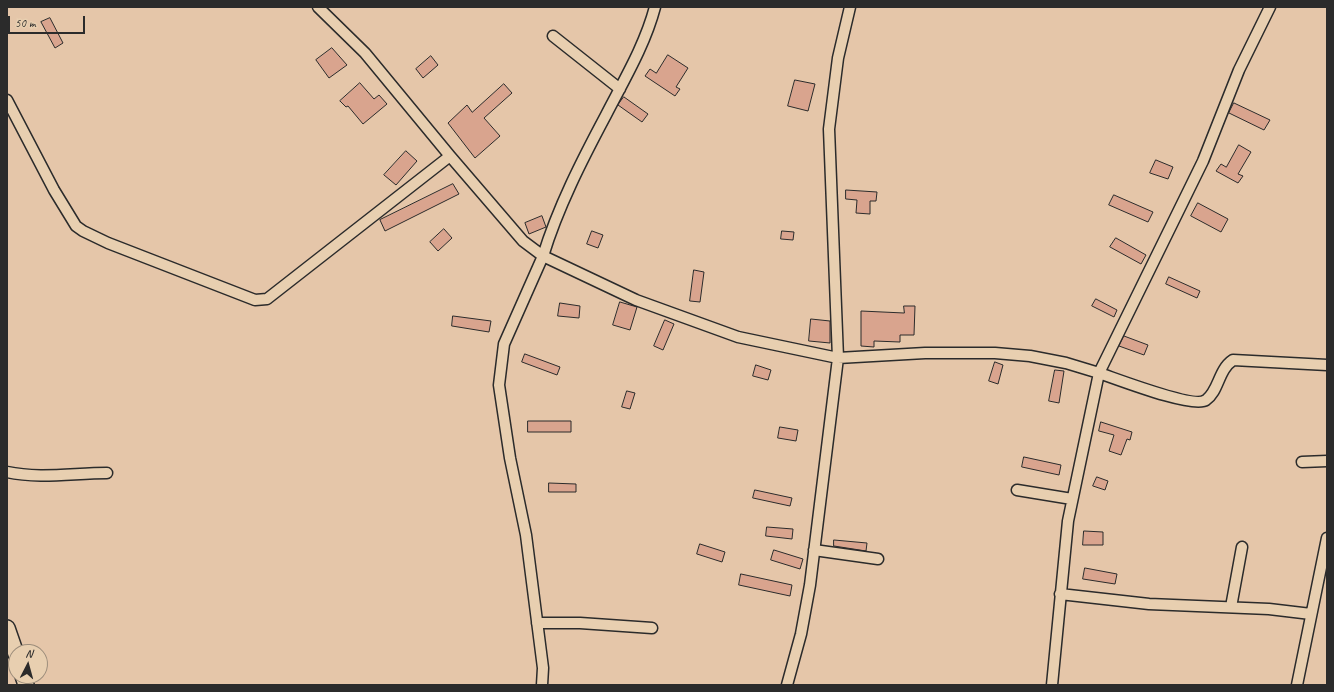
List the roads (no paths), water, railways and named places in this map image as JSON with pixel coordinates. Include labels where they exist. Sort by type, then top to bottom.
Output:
[{"type":"main road","points":[[7,628],[13,644]]},
{"type":"street","points":[[318,7],[365,53],[450,156],[523,240],[543,256],[636,300],[738,337],[838,358],[925,353],[994,353],[1030,356],[1066,363],[1173,398],[1198,403],[1206,400],[1222,369],[1233,360],[1327,365]]},
{"type":"street","points":[[542,685],[543,668],[526,535],[510,458],[499,385],[504,344],[543,256],[553,225],[596,133],[620,89],[651,23],[655,7]]},
{"type":"street","points":[[787,685],[801,634],[814,550],[838,358],[829,129],[838,58],[850,7]]},
{"type":"street","points":[[1052,685],[1065,542],[1072,499],[1099,373],[1203,161],[1239,70],[1270,7]]},
{"type":"street","points":[[553,36],[620,89]]},
{"type":"street","points":[[7,100],[54,190],[76,226],[83,232],[256,300],[267,299],[450,156]]},
{"type":"street","points":[[1302,462],[1327,461]]},
{"type":"street","points":[[7,472],[48,476],[78,473],[107,473]]},
{"type":"street","points":[[1018,490],[1072,499]]},
{"type":"street","points":[[1297,685],[1327,538]]},
{"type":"street","points":[[1231,607],[1242,547]]},
{"type":"street","points":[[814,550],[878,558]]},
{"type":"street","points":[[1060,594],[1149,604],[1269,609],[1311,614]]},
{"type":"street","points":[[537,623],[580,623],[652,628]]}]
